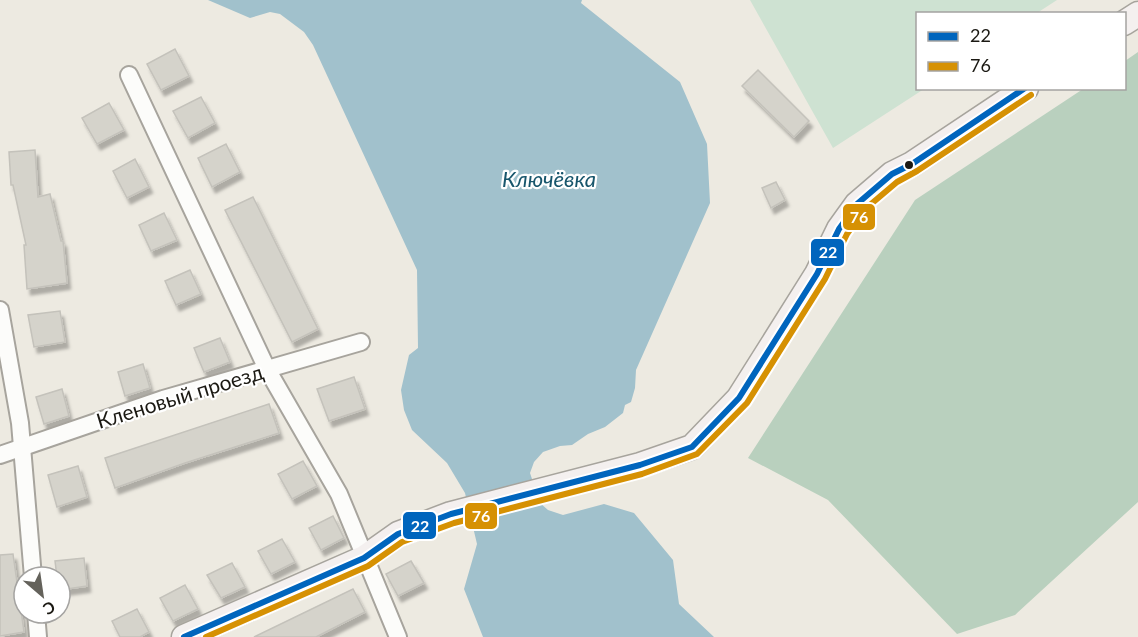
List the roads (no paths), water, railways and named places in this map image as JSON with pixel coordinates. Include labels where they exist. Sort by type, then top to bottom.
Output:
[{"type":"street","points":[[129,75],[267,369],[339,494],[398,637]]},
{"type":"street","points":[[184,637],[364,558],[399,534],[452,514],[558,488],[640,465],[692,447],[739,398],[817,274],[839,229],[857,204],[892,174],[912,164],[1023,90]]},
{"type":"street","points":[[0,310],[20,423],[32,565]]},
{"type":"street","name":"Кленовый проезд","points":[[0,455],[164,399],[361,342]]},
{"type":"water","name":"Ключёвка","points":[[208,0],[582,0],[581,3],[680,82],[707,144],[710,203],[636,370],[631,402],[625,405],[623,413],[605,427],[588,434],[572,445],[560,446],[543,452],[534,462],[530,473],[540,503],[548,510],[563,515],[604,504],[634,513],[673,560],[679,604],[714,637],[483,637],[464,589],[477,544],[465,493],[447,463],[412,430],[404,410],[401,390],[409,355],[418,348],[417,270],[313,45],[304,32],[280,14],[270,12],[250,18]]}]
